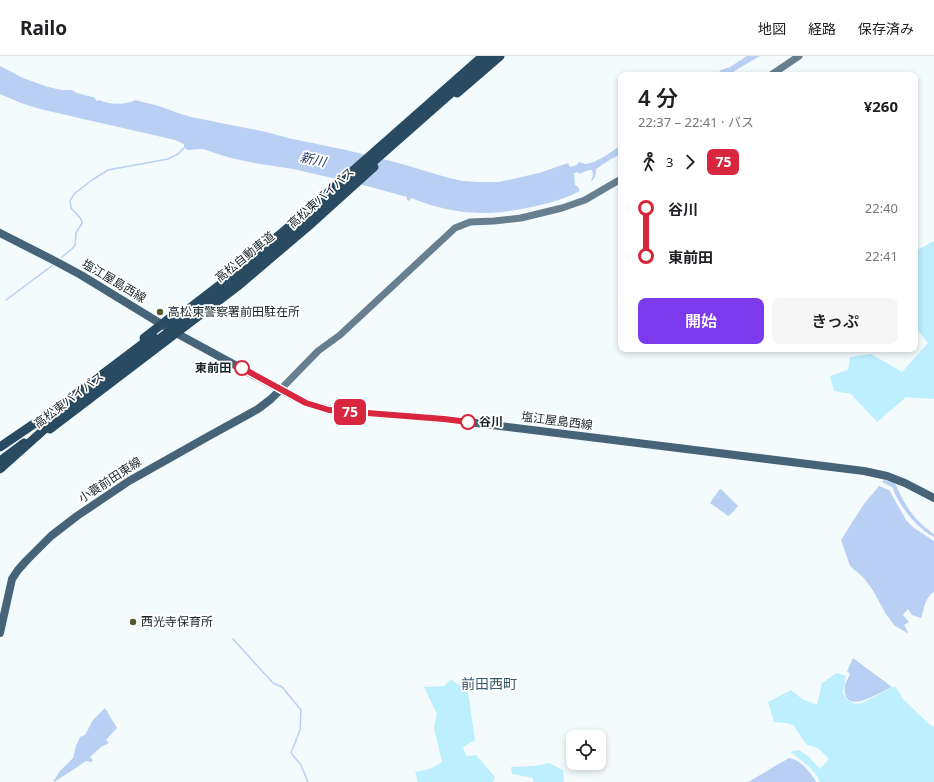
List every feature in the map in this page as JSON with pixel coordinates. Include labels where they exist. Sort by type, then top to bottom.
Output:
[{"type":"highway","name":"高松東バイパス","points":[[0,448],[261,248],[477,56]]},
{"type":"highway","name":"高松自動車道","points":[[0,461],[65,407],[267,246],[483,56]]},
{"type":"highway","name":"高松自動車道","points":[[0,452],[65,407],[234,282],[309,219],[494,56]]},
{"type":"highway","name":"高松東バイパス","points":[[0,468],[238,286],[296,237],[500,56]]},
{"type":"highway","points":[[0,448],[65,407]]},
{"type":"highway","points":[[0,468],[65,407]]},
{"type":"main road","name":"塩江屋島西線","points":[[0,233],[81,275],[176,333],[306,403],[329,410],[446,419],[864,471],[887,476],[905,483],[934,498]]},
{"type":"main road","name":"小蓑前田東線","points":[[0,633],[12,579],[26,560],[51,536],[76,516],[129,481],[264,405],[281,389]]},
{"type":"street","points":[[775,72],[799,56]]},
{"type":"street","points":[[281,389],[318,351],[340,335],[456,228],[470,222],[521,218],[562,208],[585,200],[618,181]]},
{"type":"shaded area","points":[[934,241],[934,399],[906,397],[877,422],[851,394],[834,391],[830,376],[848,370],[850,357],[871,354],[902,372],[928,343],[918,331],[918,249]]},
{"type":"shaded area","points":[[837,673],[846,676],[843,693],[847,700],[855,704],[862,703],[895,686],[903,699],[934,727],[934,782],[820,782],[818,777],[811,769],[790,752],[799,750],[809,757],[820,769],[829,759],[818,748],[807,745],[793,725],[774,722],[768,702],[791,690],[802,699],[817,705],[822,683]]},
{"type":"shaded area","points":[[451,679],[468,692],[475,740],[463,747],[466,756],[476,755],[495,777],[493,782],[418,782],[415,772],[430,769],[442,762],[434,728],[437,714],[424,687],[444,686]]},
{"type":"shaded area","points":[[549,763],[563,770],[564,782],[533,782],[533,778],[512,774],[511,767],[534,766]]},
{"type":"water","points":[[747,56],[760,56],[733,72],[719,72]]},
{"type":"water","name":"新川","points":[[0,66],[23,78],[48,87],[62,90],[72,90],[77,93],[94,97],[97,101],[100,100],[103,102],[118,104],[132,102],[135,100],[159,106],[191,117],[346,150],[463,181],[499,182],[539,173],[568,163],[570,167],[577,165],[579,162],[585,164],[594,162],[604,157],[618,147],[618,156],[596,169],[595,176],[591,182],[593,174],[592,170],[579,174],[577,172],[574,173],[575,185],[580,191],[564,198],[542,205],[511,211],[487,213],[463,212],[435,206],[411,198],[409,201],[407,200],[407,197],[293,169],[227,157],[203,149],[187,150],[184,144],[175,140],[40,109],[0,94]]},
{"type":"water","points":[[884,480],[895,483],[910,512],[920,523],[934,534],[934,537],[911,518],[903,508],[893,488],[882,482]]},
{"type":"water","points":[[879,486],[889,490],[906,520],[914,528],[934,541],[934,592],[925,604],[921,618],[912,615],[908,609],[903,615],[909,622],[904,625],[908,632],[907,633],[894,625],[872,589],[863,577],[850,566],[841,540],[864,504]]},
{"type":"water","points":[[721,489],[738,506],[728,516],[710,503]]},
{"type":"water","points":[[853,658],[892,687],[862,701],[854,702],[849,700],[845,695],[845,685],[850,673],[847,672]]},
{"type":"water","points":[[105,708],[117,728],[106,740],[109,743],[101,747],[90,757],[93,760],[91,762],[86,761],[53,782],[60,771],[73,758],[80,737],[85,735],[93,720]]},
{"type":"water","points":[[789,758],[801,764],[808,770],[816,781],[748,782]]},
{"type":"waterway","points":[[62,257],[75,245],[76,233],[82,223],[81,219],[71,208],[70,201],[74,194],[108,170],[168,159],[178,154],[186,146]]},
{"type":"waterway","points":[[6,300],[53,265]]},
{"type":"waterway","points":[[233,639],[273,683],[282,687],[301,710],[300,730],[291,753],[301,765],[308,782]]},
{"type":"bus line","name":"75","points":[[242,368],[306,403],[329,410],[401,415],[468,422]]},
{"type":"place","name":"高松東警察署前田駐在所","points":[[160,312]]},
{"type":"place","name":"東前田","points":[[242,368]]},
{"type":"place","name":"谷川","points":[[468,422]]},
{"type":"place","name":"西光寺保育所","points":[[133,622]]},
{"type":"district","name":"前田西町","points":[[489,684]]}]
